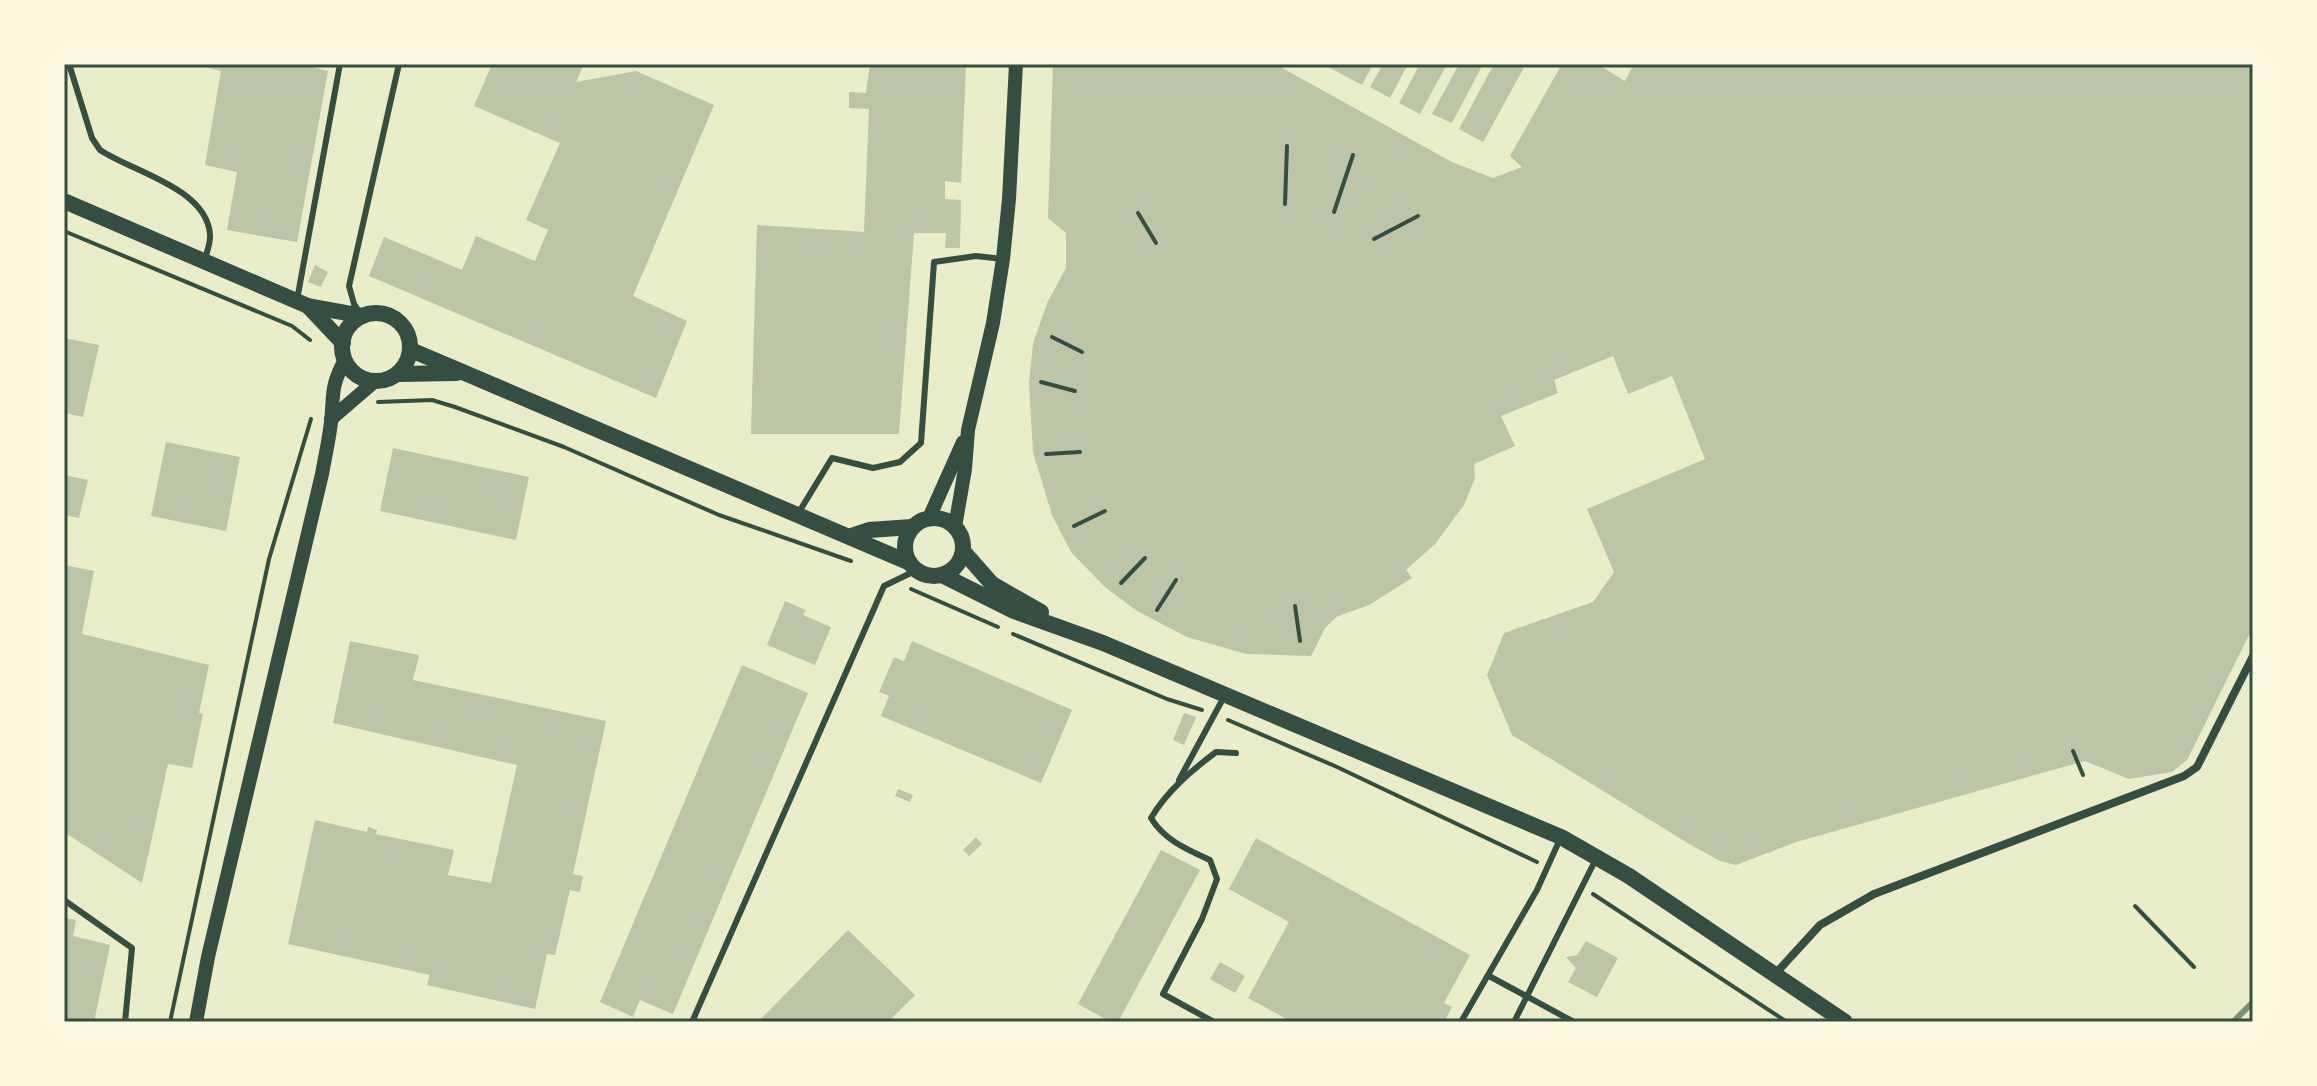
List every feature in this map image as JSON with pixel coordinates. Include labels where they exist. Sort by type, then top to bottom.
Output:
[{"type":"main road","points":[[69,206],[302,304],[363,316]]},
{"type":"main road","points":[[302,304],[344,352],[354,374],[374,382],[385,381],[399,374],[460,373]]},
{"type":"main road","points":[[344,352],[346,332],[353,322],[374,313],[396,319],[409,338],[411,350],[399,374]]},
{"type":"main road","points":[[411,350],[799,513],[851,536],[910,570],[942,575],[956,566],[963,551],[963,542],[955,527],[938,518],[929,518],[912,527],[869,530],[851,536]]},
{"type":"main road","points":[[910,570],[905,545],[912,527]]},
{"type":"main road","points":[[963,551],[992,584],[1103,643]]},
{"type":"main road","points":[[942,575],[1014,611],[1103,643],[1561,837],[1776,973],[1845,1022]]},
{"type":"street","points":[[955,527],[968,430],[993,323],[1003,259],[1016,64]]},
{"type":"street","points":[[196,1022],[211,942],[322,474],[331,419],[331,397],[344,352]]},
{"type":"street","points":[[331,419],[374,382]]},
{"type":"street","points":[[929,518],[968,430]]},
{"type":"street","points":[[1776,973],[1820,925],[1874,894],[2184,776],[2197,767],[2253,656]]},
{"type":"lane","points":[[69,64],[92,138],[100,150],[186,195],[204,213],[211,235],[205,262]]},
{"type":"lane","points":[[302,304],[340,64]]},
{"type":"lane","points":[[363,316],[354,304],[349,286],[399,64]]},
{"type":"lane","points":[[799,513],[832,458],[873,468],[900,462],[921,443],[934,262],[976,256],[1003,259]]},
{"type":"lane","points":[[692,1022],[884,586],[910,570]]},
{"type":"lane","points":[[1175,787],[1225,695]]},
{"type":"lane","points":[[1214,1022],[1163,994],[1202,919],[1217,879],[1210,860],[1159,831],[1151,818],[1162,800],[1216,752],[1236,753]]},
{"type":"lane","points":[[1461,1022],[1549,868],[1561,837]]},
{"type":"lane","points":[[1514,1022],[1597,857]]},
{"type":"lane","points":[[64,900],[132,948],[125,1022]]},
{"type":"lane","points":[[1489,976],[1574,1022]]},
{"type":"path","points":[[1285,204],[1287,146]]},
{"type":"path","points":[[1334,212],[1353,155]]},
{"type":"path","points":[[1138,213],[1156,243]]},
{"type":"path","points":[[1374,239],[1418,216]]},
{"type":"path","points":[[64,231],[292,326],[314,343]]},
{"type":"path","points":[[1052,337],[1082,352]]},
{"type":"path","points":[[1041,382],[1075,391]]},
{"type":"path","points":[[358,396],[389,403],[432,400],[455,407],[564,447],[719,515],[860,564]]},
{"type":"path","points":[[170,1022],[269,559],[314,409]]},
{"type":"path","points":[[1046,454],[1080,452]]},
{"type":"path","points":[[1074,526],[1105,511]]},
{"type":"path","points":[[1121,583],[1145,558]]},
{"type":"path","points":[[910,570],[908,587],[953,609],[1337,767],[1549,868]]},
{"type":"path","points":[[1157,610],[1176,580]]},
{"type":"path","points":[[1295,606],[1300,641]]},
{"type":"path","points":[[2073,751],[2083,775]]},
{"type":"path","points":[[1584,888],[1787,1022]]},
{"type":"path","points":[[2135,906],[2194,967]]},
{"type":"building","points":[[194,64],[313,64],[312,67],[328,71],[297,242],[227,230],[237,172],[205,165],[221,71]]},
{"type":"building","points":[[492,64],[584,64],[576,82],[636,71],[714,105],[633,296],[687,321],[656,398],[369,276],[384,237],[462,270],[476,236],[535,261],[548,230],[526,220],[560,143],[474,106]]},
{"type":"building","points":[[870,64],[966,64],[961,183],[945,181],[945,199],[961,200],[960,248],[945,248],[946,233],[914,233],[899,434],[751,434],[757,225],[864,232],[869,109],[849,108],[849,92],[866,93]]},
{"type":"building","points":[[1053,64],[1275,64],[1452,162],[1493,178],[1522,167],[1510,156],[1562,64],[1597,64],[1625,81],[1634,64],[2253,64],[2253,627],[2187,760],[2172,772],[2129,779],[2085,761],[1796,842],[1736,865],[1720,861],[1691,845],[1512,735],[1487,675],[1504,633],[1593,602],[1614,572],[1587,509],[1705,459],[1672,376],[1628,394],[1613,356],[1554,380],[1558,393],[1501,416],[1515,446],[1474,464],[1475,478],[1464,505],[1435,544],[1406,570],[1412,578],[1369,605],[1336,617],[1325,628],[1311,656],[1246,654],[1187,637],[1137,611],[1104,586],[1071,552],[1052,515],[1033,452],[1029,383],[1033,343],[1048,301],[1066,268],[1066,233],[1048,218]]},
{"type":"building","points":[[1323,64],[1373,64],[1362,85]]},
{"type":"building","points":[[1383,64],[1408,64],[1390,98],[1370,87]]},
{"type":"building","points":[[1420,64],[1447,64],[1420,114],[1399,103]]},
{"type":"building","points":[[1459,64],[1483,64],[1452,123],[1432,114]]},
{"type":"building","points":[[1494,64],[1526,64],[1483,142],[1459,129]]},
{"type":"building","points":[[315,265],[328,272],[321,287],[308,282]]},
{"type":"building","points":[[64,338],[99,345],[83,417],[64,413]]},
{"type":"building","points":[[166,442],[240,457],[226,531],[151,516]]},
{"type":"building","points":[[393,448],[529,477],[516,540],[380,511]]},
{"type":"building","points":[[64,475],[88,480],[79,518],[64,515]]},
{"type":"building","points":[[64,565],[94,571],[82,634],[209,665],[192,768],[168,764],[142,883],[64,832]]},
{"type":"building","points":[[785,601],[806,610],[803,615],[831,627],[815,665],[767,645]]},
{"type":"building","points":[[350,641],[419,655],[413,680],[606,721],[573,874],[583,876],[580,892],[570,890],[555,955],[547,954],[535,1009],[427,985],[430,975],[288,944],[315,820],[367,832],[368,827],[377,830],[376,834],[454,850],[448,875],[491,883],[517,765],[333,723]]},
{"type":"building","points":[[912,641],[1072,710],[1041,783],[881,716],[889,696],[879,692],[894,657],[904,661]]},
{"type":"building","points":[[742,665],[808,693],[673,1014],[640,1000],[633,1017],[600,1002]]},
{"type":"building","points":[[1184,713],[1196,717],[1184,745],[1173,740]]},
{"type":"building","points":[[898,789],[913,795],[910,802],[895,796]]},
{"type":"building","points":[[976,837],[982,844],[969,856],[963,850]]},
{"type":"building","points":[[1256,838],[1470,955],[1444,1003],[1452,1007],[1444,1022],[1292,1022],[1248,998],[1289,922],[1229,889]]},
{"type":"building","points":[[1161,850],[1200,870],[1118,1022],[1111,1022],[1078,1004]]},
{"type":"building","points":[[64,918],[76,920],[73,936],[110,945],[94,1022],[64,1022]]},
{"type":"building","points":[[848,930],[915,995],[888,1022],[758,1022]]},
{"type":"building","points":[[1586,941],[1618,958],[1597,997],[1568,982],[1576,968],[1566,957],[1577,955]]},
{"type":"building","points":[[1220,962],[1245,976],[1235,993],[1210,979]]},
{"type":"railway","points":[[2233,1022],[2253,1002]]}]
